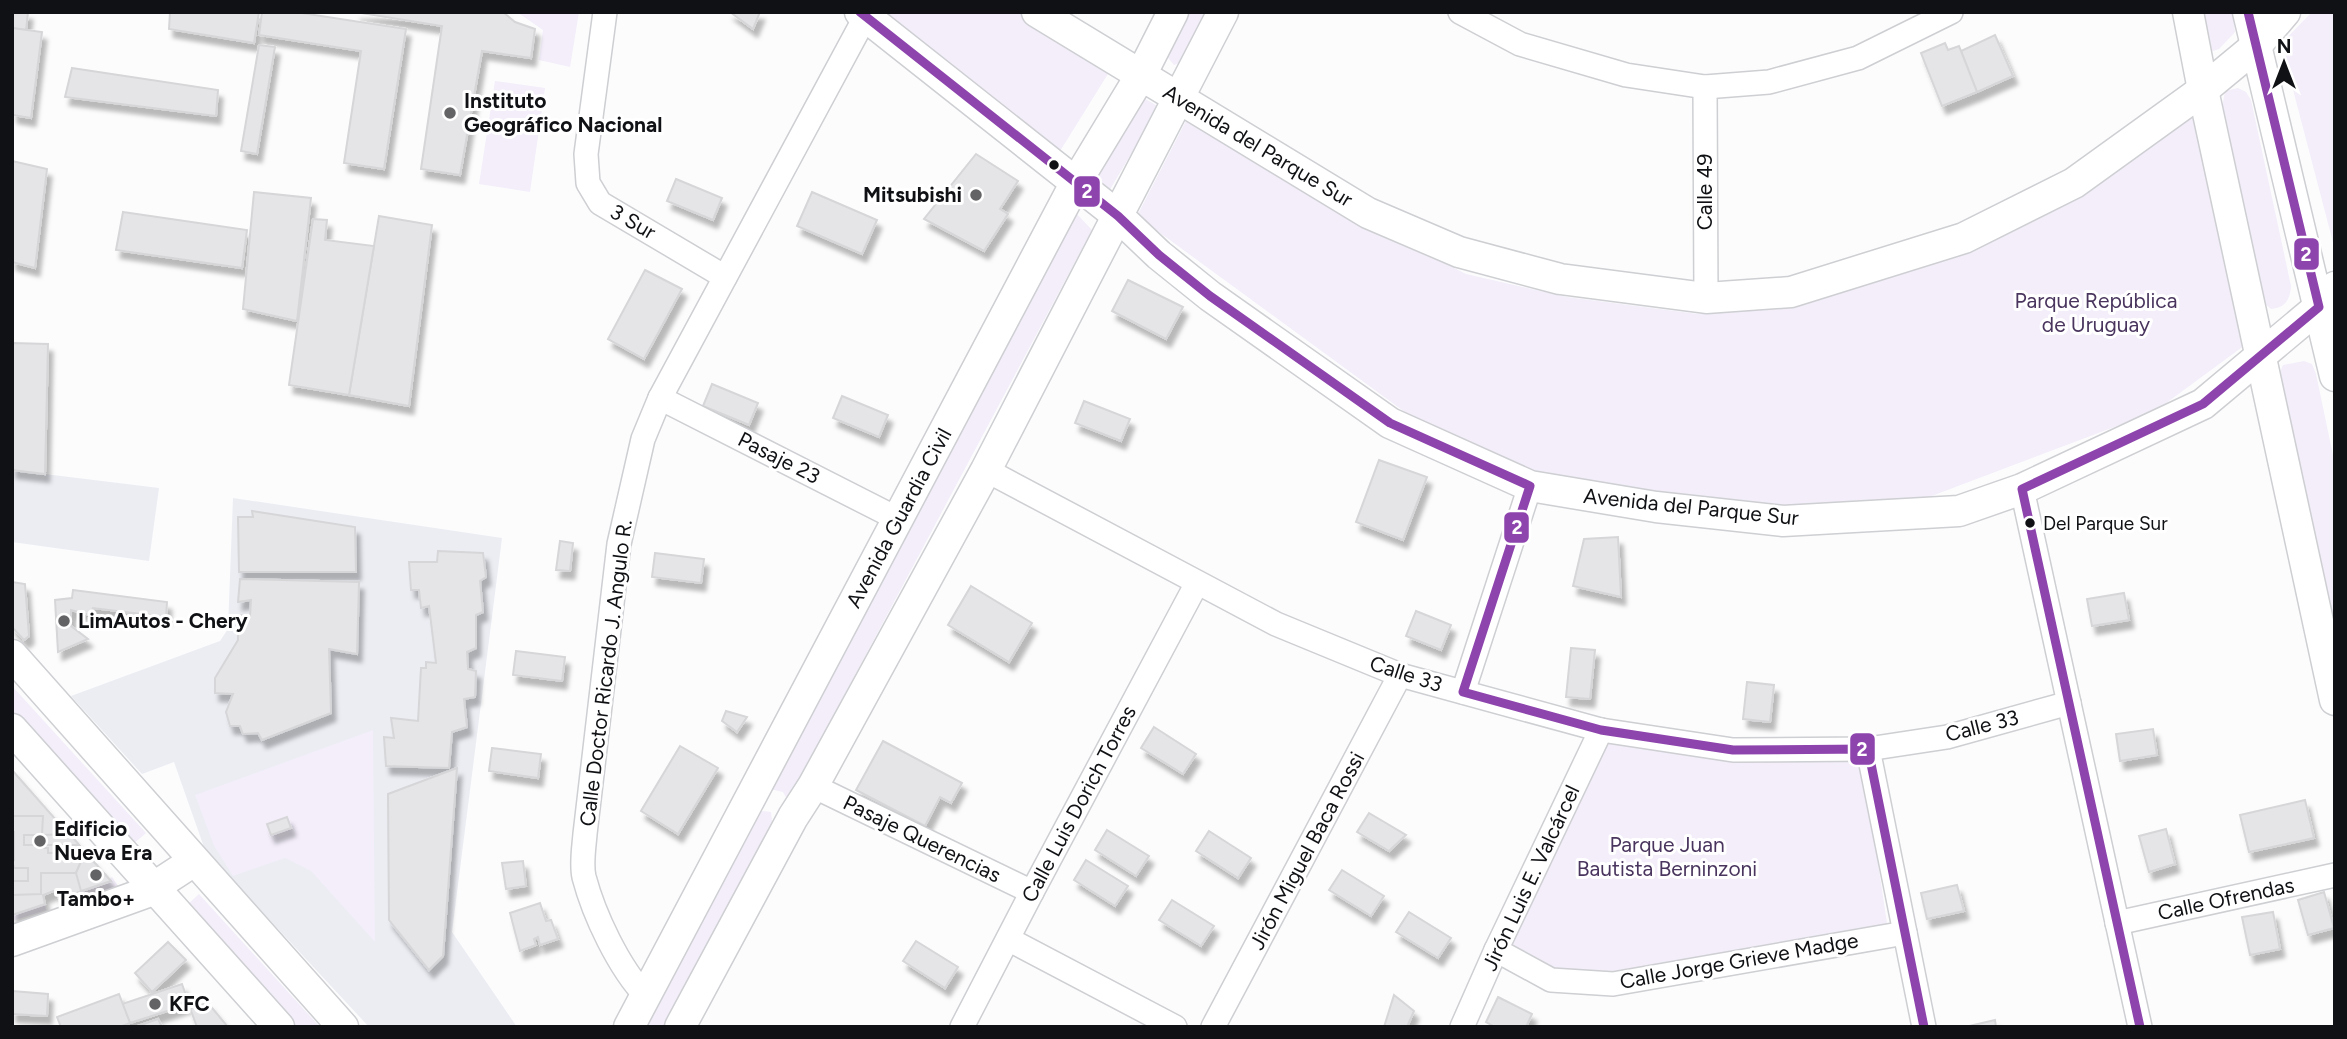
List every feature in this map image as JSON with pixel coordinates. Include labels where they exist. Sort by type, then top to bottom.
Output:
[{"type":"main road","name":"Avenida del Parque Sur","points":[[1037,12],[1368,213],[1459,251],[1560,279],[1706,298],[1791,292],[1964,238],[2074,183],[2203,90],[2255,47],[2285,12]]},
{"type":"main road","name":"Avenida Guardia Civil","points":[[629,1027],[1075,184],[1141,75],[1173,12]]},
{"type":"main road","points":[[680,1027],[986,470],[1223,12]]},
{"type":"main road","points":[[2188,12],[2335,700]]},
{"type":"main road","points":[[2248,12],[2255,47],[2327,297],[2335,376]]},
{"type":"main road","points":[[864,14],[1075,184]]},
{"type":"main road","name":"Avenida del Parque Sur","points":[[1075,184],[1118,216],[1159,255],[1210,296],[1390,423],[1530,486],[1657,507],[1783,521],[1959,511],[2022,489],[2203,404],[2260,358],[2327,297]]},
{"type":"main road","points":[[12,655],[343,1027]]},
{"type":"main road","points":[[12,729],[279,1027]]},
{"type":"main road","points":[[751,798],[766,794],[775,796],[793,817]]},
{"type":"main road","points":[[12,941],[154,888],[194,860]]},
{"type":"street","name":"3 Sur","points":[[605,12],[586,154],[588,183],[600,203],[725,276]]},
{"type":"street","points":[[1460,12],[1520,44],[1626,75],[1705,87],[1769,82],[1858,58],[1938,16]]},
{"type":"street","name":"Calle Doctor Ricardo J. Angulo R.","points":[[646,996],[631,981],[609,943],[583,875],[585,834],[619,544],[643,439],[660,398],[864,14]]},
{"type":"street","name":"Calle 49","points":[[1705,87],[1706,298]]},
{"type":"street","name":"Pasaje 23","points":[[660,398],[898,519]]},
{"type":"street","name":"Calle 33","points":[[986,470],[1276,624],[1400,675],[1601,730],[1733,750],[1868,749],[1947,737],[2069,704]]},
{"type":"street","points":[[1463,692],[1530,486]]},
{"type":"street","points":[[2022,489],[2140,1027]]},
{"type":"street","name":"Calle Luis Dorich Torres","points":[[962,1027],[1197,583]]},
{"type":"street","name":"Jirón Miguel Baca Rossi","points":[[1213,1027],[1400,675]]},
{"type":"street","name":"Jirón Luis E. Valcárcel","points":[[1462,1027],[1601,730]]},
{"type":"street","points":[[1868,749],[1924,1027]]},
{"type":"street","name":"Pasaje Querencias","points":[[813,786],[1032,892]]},
{"type":"street","name":"Calle Ofrendas","points":[[2117,923],[2335,875]]},
{"type":"street","name":"Calle Jorge Grieve Madge","points":[[1496,950],[1551,981],[1613,984],[1905,933]]},
{"type":"street","points":[[1008,939],[1175,1027]]},
{"type":"shaded area","points":[[12,470],[159,488],[149,561],[12,542]]},
{"type":"shaded area","points":[[233,498],[502,538],[452,932],[517,1027],[369,1027],[205,850],[174,762],[142,774],[71,696],[220,641],[228,629]]},
{"type":"green space","points":[[517,12],[579,12],[570,67],[539,60],[543,30]]},
{"type":"green space","points":[[890,12],[1020,12],[1111,69],[1057,156],[887,17]]},
{"type":"green space","points":[[1183,12],[1213,12],[1186,61],[1174,65],[1164,53]]},
{"type":"green space","points":[[2202,12],[2233,12],[2235,32],[2219,49],[2210,49]]},
{"type":"green space","points":[[2312,12],[2335,12],[2335,250],[2281,44]]},
{"type":"green space","points":[[495,81],[545,88],[530,192],[479,184]]},
{"type":"green space","points":[[2238,88],[2246,92],[2251,100],[2291,286],[2286,302],[2271,309],[2263,302],[2222,108],[2225,91]]},
{"type":"green space","points":[[1142,97],[1159,107],[1109,191],[1092,181]]},
{"type":"green space","name":"Parque República de Uruguay","points":[[2198,113],[2245,345],[2154,412],[1929,497],[1768,511],[1535,471],[1413,418],[1137,216],[1188,117],[1378,229],[1466,274],[1567,297],[1698,314],[1782,306],[1946,260],[2055,208]]},
{"type":"green space","points":[[1075,212],[1092,230],[788,801],[783,792],[765,788]]},
{"type":"green space","points":[[2304,361],[2312,364],[2316,374],[2335,465],[2335,643],[2281,386],[2280,372],[2283,365]]},
{"type":"green space","points":[[12,686],[146,833],[132,845],[12,713]]},
{"type":"green space","points":[[373,730],[375,942],[311,871],[285,858],[233,876],[214,846],[195,795]]},
{"type":"green space","name":"Parque Juan Bautista Berninzoni","points":[[1603,736],[1862,757],[1888,930],[1612,977],[1552,974],[1505,946]]},
{"type":"green space","points":[[761,811],[771,812],[773,830],[665,1027],[639,1027],[752,820]]},
{"type":"green space","points":[[112,877],[118,886],[61,905],[59,899],[110,882]]},
{"type":"green space","points":[[199,894],[320,1027],[294,1027],[186,906]]},
{"type":"green space","points":[[45,904],[46,910],[12,921],[12,915]]},
{"type":"building","points":[[12,12],[28,12],[26,30],[12,28]]},
{"type":"building","points":[[170,12],[259,12],[254,43],[169,29]]},
{"type":"building","points":[[262,12],[295,12],[406,29],[384,169],[344,163],[361,51],[259,35]]},
{"type":"building","name":"Instituto Geográfico Nacional","points":[[355,12],[503,12],[515,22],[535,29],[531,58],[482,51],[460,175],[421,169],[442,26]]},
{"type":"building","points":[[730,12],[760,12],[753,29]]},
{"type":"building","points":[[12,28],[42,32],[31,118],[13,115]]},
{"type":"building","points":[[1995,35],[2013,76],[1977,92],[1961,51]]},
{"type":"building","points":[[1945,43],[1948,50],[1959,46],[1977,92],[1942,106],[1921,53]]},
{"type":"building","points":[[259,45],[275,47],[257,154],[241,151]]},
{"type":"building","points":[[72,68],[218,90],[216,116],[65,97]]},
{"type":"building","name":"Mitsubishi","points":[[976,154],[1018,181],[1000,209],[1008,214],[984,251],[924,219]]},
{"type":"building","points":[[12,161],[47,169],[35,268],[12,262]]},
{"type":"building","points":[[676,179],[722,198],[713,220],[667,201]]},
{"type":"building","points":[[254,192],[311,198],[297,321],[243,309]]},
{"type":"building","points":[[812,192],[877,220],[862,254],[797,226]]},
{"type":"building","points":[[123,212],[247,230],[242,268],[116,250]]},
{"type":"building","points":[[379,216],[432,225],[409,406],[349,395]]},
{"type":"building","points":[[313,219],[327,220],[325,240],[374,246],[349,395],[289,385]]},
{"type":"building","points":[[645,270],[682,289],[644,359],[608,339]]},
{"type":"building","points":[[1128,280],[1183,307],[1166,339],[1112,311]]},
{"type":"building","points":[[12,343],[48,344],[45,474],[12,470]]},
{"type":"building","points":[[712,384],[758,403],[749,425],[703,406]]},
{"type":"building","points":[[842,396],[888,415],[879,437],[833,418]]},
{"type":"building","points":[[1084,401],[1130,419],[1121,441],[1075,423]]},
{"type":"building","points":[[1379,460],[1427,477],[1403,540],[1356,522]]},
{"type":"building","points":[[252,511],[355,527],[356,572],[239,572],[238,517],[253,517]]},
{"type":"building","points":[[1618,537],[1621,597],[1573,586],[1584,539]]},
{"type":"building","points":[[560,541],[573,543],[570,571],[556,570]]},
{"type":"building","points":[[438,551],[483,553],[486,577],[480,581],[483,612],[476,615],[476,648],[467,652],[468,669],[476,671],[475,697],[464,699],[467,727],[452,732],[449,768],[386,766],[384,737],[394,738],[391,718],[418,721],[421,668],[426,668],[426,662],[436,663],[429,606],[421,608],[419,590],[411,590],[409,562],[437,562]]},
{"type":"building","points":[[655,553],[704,559],[701,583],[652,577]]},
{"type":"building","points":[[240,579],[359,582],[357,654],[329,649],[331,713],[262,740],[258,733],[243,734],[240,726],[230,726],[226,712],[233,694],[215,693],[215,678],[238,640],[238,615],[250,616],[251,600],[238,602]]},
{"type":"building","points":[[12,582],[25,584],[29,636],[24,640],[12,627]]},
{"type":"building","points":[[971,586],[1032,623],[1009,662],[948,625]]},
{"type":"building","name":"LimAutos - Chery","points":[[73,590],[167,602],[166,617],[93,608],[90,615],[71,610],[71,626],[88,639],[58,652],[55,600],[72,598]]},
{"type":"building","points":[[2124,593],[2129,620],[2092,626],[2087,599]]},
{"type":"building","points":[[1416,611],[1451,625],[1441,650],[1406,636]]},
{"type":"building","points":[[1571,648],[1595,650],[1590,699],[1566,697]]},
{"type":"building","points":[[516,651],[565,657],[562,681],[513,675]]},
{"type":"building","points":[[1747,682],[1774,685],[1770,722],[1743,719]]},
{"type":"building","points":[[726,711],[747,717],[737,732],[722,721]]},
{"type":"building","points":[[1154,727],[1196,754],[1183,774],[1141,748]]},
{"type":"building","points":[[2153,729],[2157,755],[2120,761],[2116,734]]},
{"type":"building","points":[[883,741],[962,783],[951,803],[940,797],[925,826],[856,790]]},
{"type":"building","points":[[680,746],[718,768],[678,834],[641,811]]},
{"type":"building","points":[[492,748],[541,754],[538,778],[489,771]]},
{"type":"building","points":[[457,768],[443,956],[429,970],[389,920],[388,794]]},
{"type":"building","name":"Edificio Nueva Era","points":[[12,770],[72,838],[65,843],[70,849],[78,844],[111,881],[59,899],[56,890],[43,895],[45,904],[12,915]]},
{"type":"building","points":[[2305,800],[2314,838],[2249,852],[2240,815]]},
{"type":"building","points":[[1369,813],[1406,835],[1389,851],[1357,832]]},
{"type":"building","points":[[12,816],[43,816],[42,835],[70,834],[85,852],[76,873],[41,873],[41,894],[12,895]]},
{"type":"building","points":[[287,817],[291,828],[271,835],[267,824]]},
{"type":"building","points":[[2166,829],[2175,864],[2149,872],[2139,836]]},
{"type":"building","points":[[1107,830],[1149,856],[1136,876],[1095,850]]},
{"type":"building","points":[[1209,831],[1251,858],[1238,878],[1196,851]]},
{"type":"building","points":[[14,832],[14,860],[12,860]]},
{"type":"building","points":[[24,835],[42,835],[42,845],[24,845]]},
{"type":"building","points":[[42,845],[78,845],[85,852],[48,853],[48,848],[42,848]]},
{"type":"building","points":[[85,852],[111,881],[81,891],[76,873]]},
{"type":"building","points":[[12,860],[14,868],[28,868],[28,881],[12,881]]},
{"type":"building","points":[[1086,860],[1128,886],[1115,906],[1074,880]]},
{"type":"building","points":[[523,861],[526,886],[506,889],[502,863]]},
{"type":"building","points":[[1342,870],[1384,896],[1371,916],[1329,890]]},
{"type":"building","points":[[1957,885],[1964,911],[1927,919],[1921,893]]},
{"type":"building","points":[[2324,892],[2334,928],[2308,935],[2298,900]]},
{"type":"building","points":[[1172,900],[1214,926],[1201,946],[1159,920]]},
{"type":"building","points":[[540,903],[546,921],[551,920],[558,939],[540,945],[538,937],[534,939],[536,945],[520,951],[510,913]]},
{"type":"building","points":[[1409,912],[1451,938],[1438,958],[1396,932]]},
{"type":"building","points":[[2273,912],[2280,949],[2250,955],[2242,917]]},
{"type":"building","points":[[916,941],[958,967],[945,988],[903,961]]},
{"type":"building","points":[[168,942],[186,960],[152,992],[135,973]]},
{"type":"building","name":"KFC","points":[[182,984],[189,1004],[130,1023],[122,1004]]},
{"type":"building","points":[[12,991],[48,994],[47,1016],[12,1014]]},
{"type":"building","points":[[119,994],[130,1023],[120,1027],[61,1027],[57,1017]]},
{"type":"building","points":[[1394,995],[1414,1011],[1407,1027],[1384,1027]]},
{"type":"building","points":[[1498,997],[1532,1014],[1526,1027],[1495,1027],[1486,1022]]},
{"type":"building","points":[[208,1003],[228,1027],[197,1027],[190,1008]]},
{"type":"building","points":[[158,1019],[162,1027],[135,1027]]},
{"type":"building","points":[[1995,1020],[1996,1027],[1965,1027]]},
{"type":"transit line","name":"2","points":[[860,12],[1118,216],[1159,255],[1210,296],[1390,423],[1530,486],[1463,692],[1601,730],[1733,750],[1868,749],[1924,1027]]},
{"type":"transit line","name":"2","points":[[2140,1027],[2022,489],[2203,404],[2319,307],[2248,12]]},
{"type":"place","name":"Instituto Geográfico Nacional","points":[[450,113]]},
{"type":"place","name":"Mitsubishi","points":[[976,195]]},
{"type":"place","name":"Del Parque Sur","points":[[2030,523]]},
{"type":"place","name":"LimAutos - Chery","points":[[64,621]]},
{"type":"place","name":"Edificio Nueva Era","points":[[40,841]]},
{"type":"place","name":"Tambo+","points":[[96,875]]},
{"type":"place","name":"KFC","points":[[155,1004]]}]
